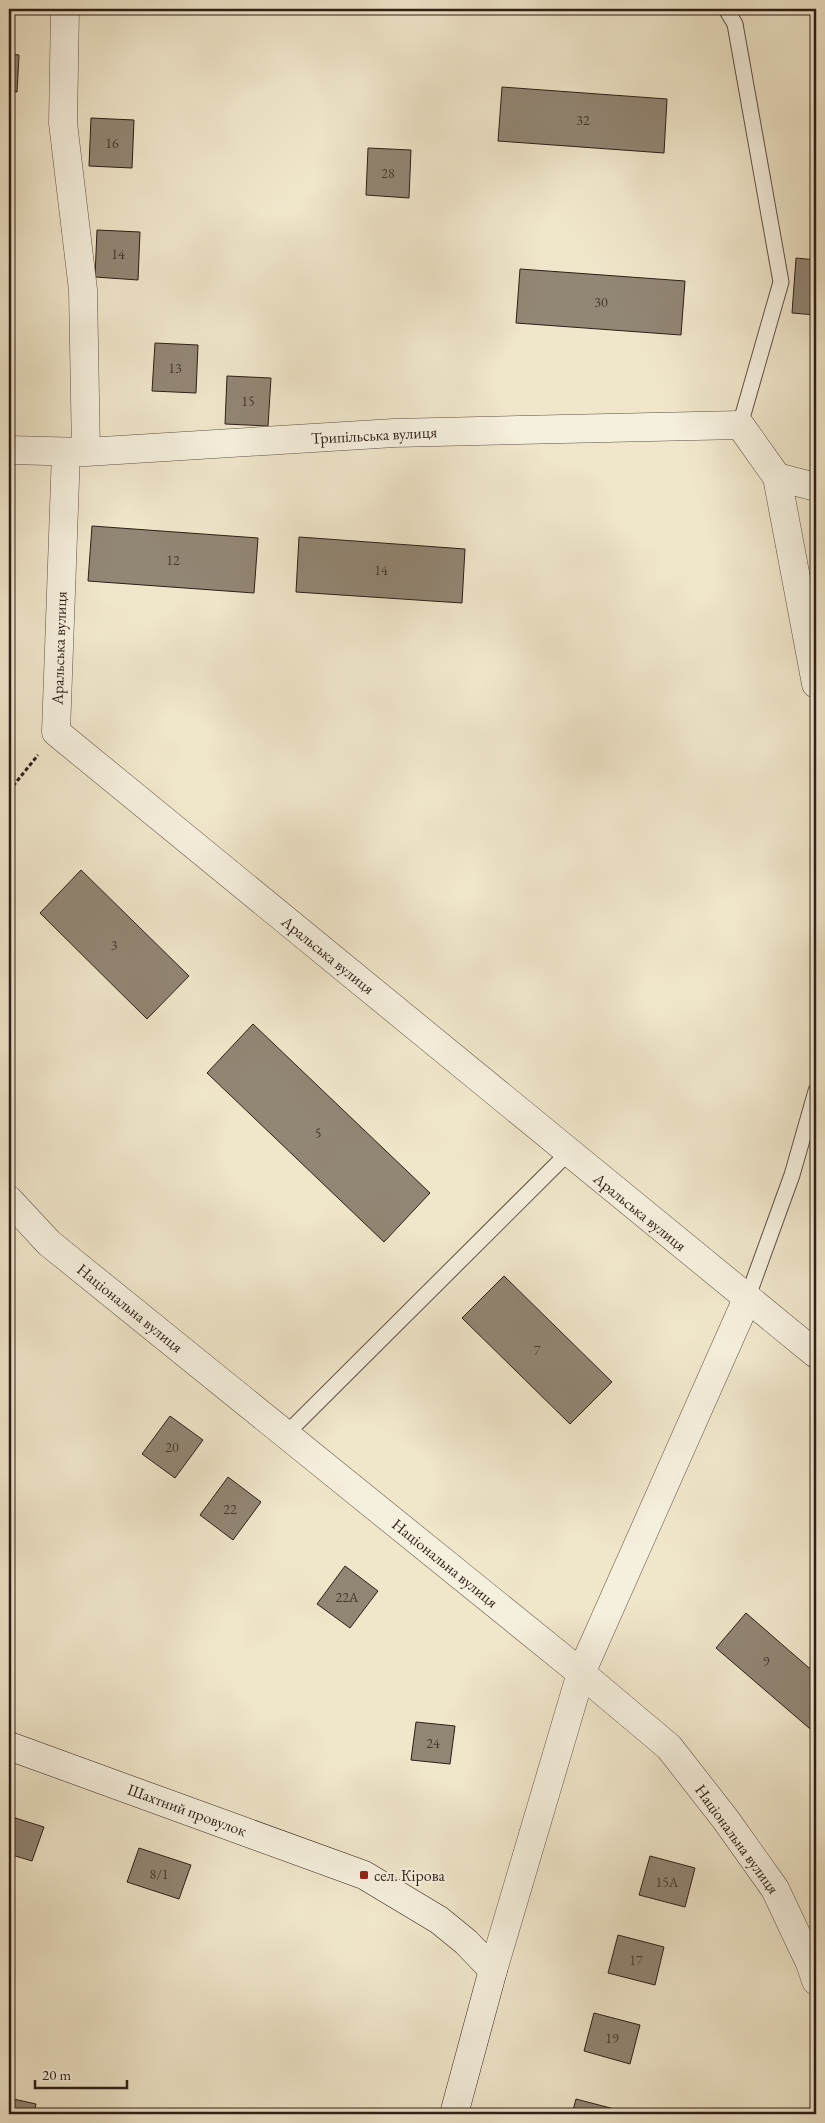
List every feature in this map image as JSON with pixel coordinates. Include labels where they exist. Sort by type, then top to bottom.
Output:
[{"type":"street","name":"Аральська вулиця","points":[[65,9],[63,123],[83,290],[76,452],[56,732],[568,1153],[816,1354]]},
{"type":"street","name":"Трипільська вулиця","points":[[9,450],[76,452],[394,433],[740,425]]},
{"type":"street","points":[[740,425],[777,477],[816,684]]},
{"type":"street","points":[[777,477],[816,487]]},
{"type":"street","name":"Національна вулиця","points":[[9,1200],[49,1243],[581,1673],[669,1747],[726,1820],[775,1889],[810,1963],[816,1981]]},
{"type":"street","points":[[454,2114],[493,1970],[581,1673],[747,1299]]},
{"type":"street","name":"Шахтний провулок","points":[[9,1746],[364,1875],[439,1920],[466,1942],[493,1970]]},
{"type":"lane","points":[[726,9],[736,24],[780,282],[740,425]]},
{"type":"lane","points":[[747,1299],[792,1175],[816,1091]]},
{"type":"lane","points":[[286,1434],[568,1153]]},
{"type":"path","points":[[9,791],[56,732]]},
{"type":"building","points":[[9,54],[19,55],[17,92],[9,91]]},
{"type":"building","points":[[502,87],[667,99],[664,153],[498,141]]},
{"type":"building","points":[[91,118],[134,120],[132,168],[89,166]]},
{"type":"building","points":[[368,148],[411,150],[409,198],[366,195]]},
{"type":"building","points":[[97,230],[140,232],[138,280],[95,277]]},
{"type":"building","points":[[796,258],[816,260],[816,315],[792,313]]},
{"type":"building","points":[[520,269],[685,281],[681,335],[516,323]]},
{"type":"building","points":[[155,343],[198,345],[196,393],[152,391]]},
{"type":"building","points":[[227,376],[271,378],[268,426],[225,424]]},
{"type":"building","points":[[92,526],[258,538],[254,593],[88,581]]},
{"type":"building","points":[[299,537],[465,549],[462,603],[296,592]]},
{"type":"building","points":[[81,870],[189,976],[147,1019],[40,913]]},
{"type":"building","points":[[253,1024],[430,1193],[384,1242],[207,1073]]},
{"type":"building","points":[[504,1276],[612,1382],[570,1424],[462,1318]]},
{"type":"building","points":[[170,1416],[203,1440],[175,1478],[142,1454]]},
{"type":"building","points":[[228,1477],[261,1502],[233,1540],[200,1515]]},
{"type":"building","points":[[345,1566],[378,1591],[350,1628],[317,1604]]},
{"type":"building","points":[[746,1613],[816,1674],[816,1734],[716,1648]]},
{"type":"building","points":[[416,1722],[455,1726],[450,1764],[411,1760]]},
{"type":"building","points":[[9,1816],[44,1827],[32,1861],[9,1854]]},
{"type":"building","points":[[139,1848],[191,1865],[179,1899],[127,1882]]},
{"type":"building","points":[[650,1856],[695,1868],[685,1907],[639,1895]]},
{"type":"building","points":[[618,1935],[664,1947],[655,1985],[608,1973]]},
{"type":"building","points":[[594,2013],[640,2025],[630,2064],[584,2051]]},
{"type":"building","points":[[9,2098],[36,2104],[34,2114],[9,2114]]},
{"type":"building","points":[[576,2099],[622,2111],[621,2114],[572,2114]]},
{"type":"place","name":"сел. Кірова","points":[[364,1875]]}]
